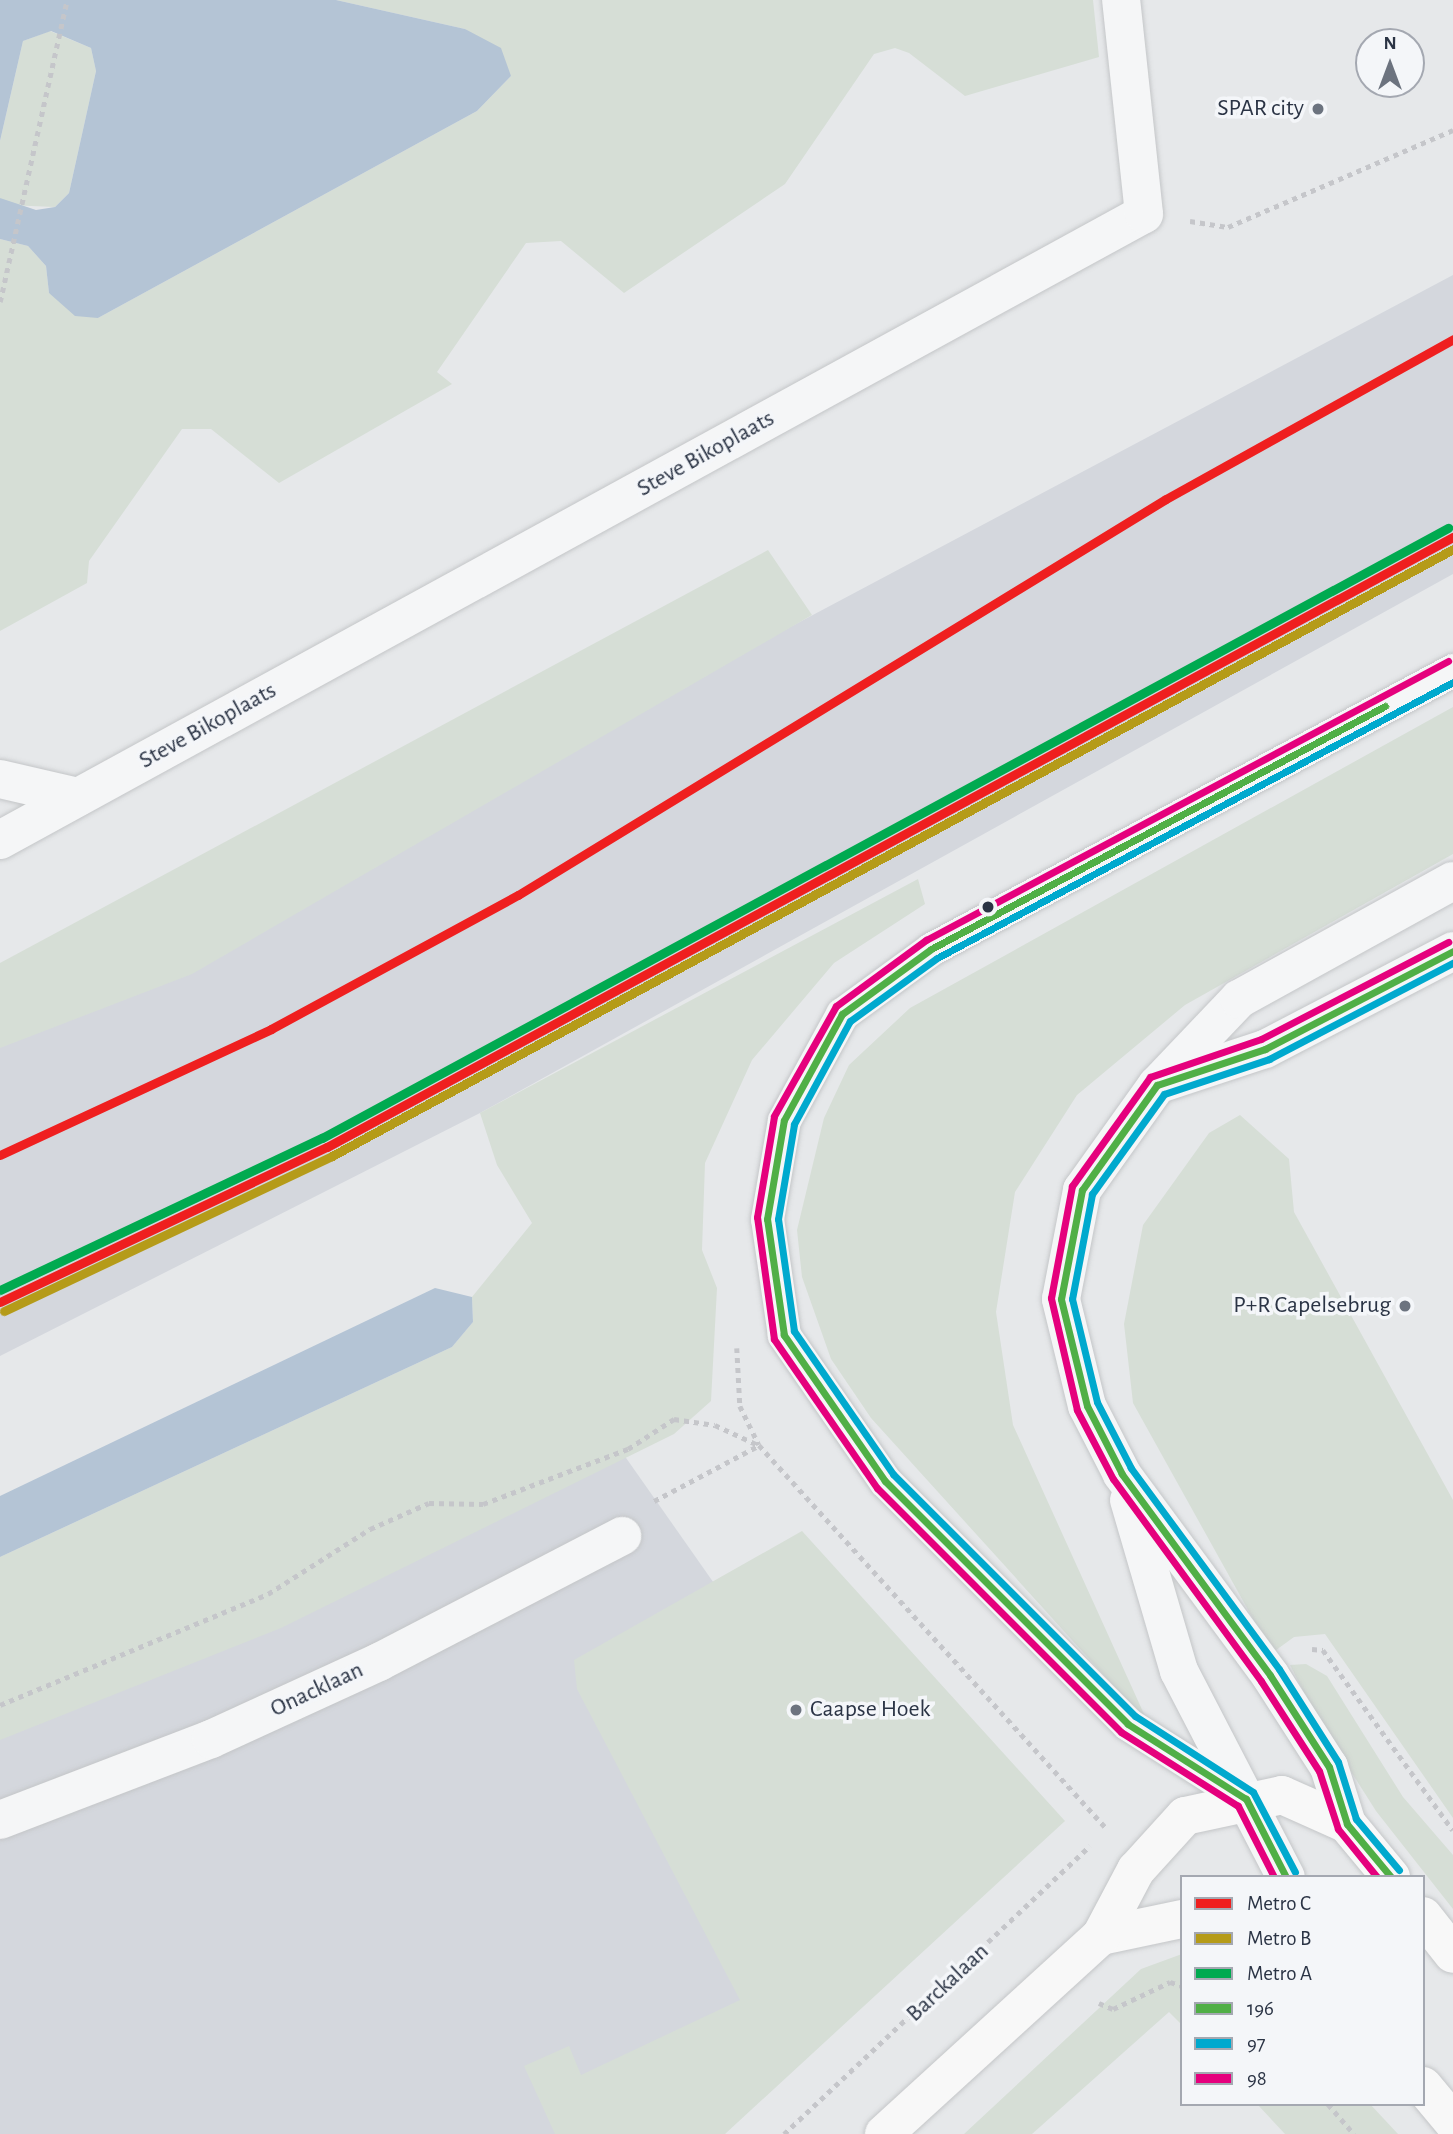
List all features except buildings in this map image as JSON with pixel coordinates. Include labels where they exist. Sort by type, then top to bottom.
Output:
[{"type":"street","points":[[1121,0],[1144,214]]},
{"type":"street","name":"Steve Bikoplaats","points":[[0,840],[1144,214]]},
{"type":"street","points":[[0,779],[78,797]]},
{"type":"street","points":[[1389,1875],[1346,1824],[1329,1767],[1270,1675],[1122,1474],[1087,1406],[1061,1299],[1082,1190],[1157,1085],[1238,999],[1453,881]]},
{"type":"street","points":[[1157,1085],[1265,1049],[1453,951]]},
{"type":"street","points":[[1122,1474],[1179,1671],[1285,1875]]},
{"type":"street","name":"Onacklaan","points":[[0,1820],[235,1728],[490,1607],[622,1536]]},
{"type":"street","points":[[884,2134],[1101,1936],[1136,1870],[1185,1816],[1246,1800],[1282,1795],[1346,1824]]},
{"type":"street","points":[[1101,1936],[1180,1919]]},
{"type":"street","points":[[1425,1919],[1453,1954]]},
{"type":"street","points":[[1425,2088],[1453,2122]]},
{"type":"lane","points":[[1246,1800],[1128,1724],[885,1481],[783,1335],[767,1219],[783,1120],[842,1014],[931,949],[1453,670]]},
{"type":"path","points":[[0,302],[68,0]]},
{"type":"path","points":[[1144,214],[1228,227],[1453,130]]},
{"type":"path","points":[[0,1705],[268,1594],[370,1529],[429,1503],[483,1504],[628,1449],[674,1419],[715,1425],[759,1446],[633,1512],[622,1536]]},
{"type":"path","name":"Barckalaan","points":[[784,2134],[1055,1885],[1106,1828]]},
{"type":"path","points":[[1051,1982],[1113,2008],[1170,1982],[1180,1985]]},
{"type":"path","points":[[1330,2106],[1354,2134]]},
{"type":"shaded area","points":[[336,0],[1093,0],[1099,57],[965,96],[909,53],[895,48],[874,54],[785,184],[624,293],[561,241],[526,243],[437,372],[452,384],[279,483],[211,429],[182,429],[89,561],[87,583],[0,631],[0,239],[28,246],[46,266],[49,293],[98,318],[477,111],[511,76],[465,29]]},
{"type":"shaded area","points":[[50,31],[91,48],[96,71],[69,193],[55,207],[7,205],[0,198],[0,141],[23,41]]},
{"type":"shaded area","points":[[1453,275],[1453,574],[480,1113],[0,1356],[0,1017],[713,668]]},
{"type":"shaded area","points":[[768,550],[812,615],[192,974],[0,1048],[0,963]]},
{"type":"shaded area","points":[[1453,707],[1453,854],[1185,1005],[1077,1095],[1015,1192],[996,1312],[1013,1425],[1149,1725],[871,1418],[831,1359],[802,1277],[797,1230],[824,1118],[849,1065],[910,1008]]},
{"type":"shaded area","points":[[918,879],[925,904],[834,963],[752,1060],[705,1163],[702,1250],[717,1288],[711,1401],[674,1434],[281,1628],[0,1740],[0,1557],[452,1347],[473,1322],[472,1297],[532,1223],[497,1165],[480,1113]]},
{"type":"shaded area","points":[[1240,1115],[1289,1159],[1294,1212],[1453,1500],[1453,1818],[1325,1634],[1294,1637],[1272,1653],[1133,1403],[1124,1324],[1143,1225],[1209,1133]]},
{"type":"shaded area","points":[[624,1455],[822,1737],[810,1979],[573,2134],[0,2134],[0,1722]]},
{"type":"shaded area","points":[[802,1531],[1065,1821],[725,2134],[555,2134],[524,2066],[569,2046],[581,2075],[740,2000],[577,1689],[574,1660]]},
{"type":"shaded area","points":[[1306,1664],[1327,1676],[1403,1797],[1453,1855],[1453,1909],[1376,1811],[1317,1718],[1290,1665]]},
{"type":"shaded area","points":[[1180,1955],[1180,2023],[1169,2012],[1032,2134],[964,2134],[1141,1969]]},
{"type":"shaded area","points":[[1259,2106],[1372,2106],[1398,2134],[1285,2134]]},
{"type":"water","points":[[0,0],[336,0],[465,29],[501,48],[511,76],[477,111],[98,318],[75,316],[49,293],[46,266],[28,246],[0,239],[0,198],[36,210],[55,207],[69,193],[96,71],[91,48],[51,31],[23,41],[0,141]]},
{"type":"water","points":[[435,1288],[472,1297],[473,1322],[452,1347],[0,1557],[0,1496]]},
{"type":"metro line","name":"C","points":[[0,1155],[271,1029],[518,895],[1166,499],[1453,339]]},
{"type":"metro line","name":"A","points":[[0,1290],[322,1138],[1448,528]]},
{"type":"metro line","name":"C","points":[[0,1302],[327,1147],[1453,537]]},
{"type":"metro line","name":"B","points":[[4,1311],[332,1156],[1453,549]]},
{"type":"transit line","name":"98","points":[[1273,1875],[1238,1806],[1121,1732],[877,1488],[774,1339],[757,1217],[774,1116],[836,1006],[926,940],[1448,661]]},
{"type":"transit line","name":"97","points":[[1295,1872],[1253,1792],[1135,1716],[893,1474],[794,1331],[778,1219],[794,1124],[850,1021],[937,958],[1453,682]]},
{"type":"transit line","name":"196","points":[[1285,1875],[1246,1799],[1128,1724],[885,1481],[784,1335],[767,1219],[784,1120],[842,1014],[931,949],[1385,706]]},
{"type":"transit line","name":"98","points":[[1375,1875],[1338,1829],[1319,1771],[1261,1681],[1113,1479],[1077,1410],[1051,1298],[1072,1186],[1150,1077],[1261,1039],[1448,942]]},
{"type":"transit line","name":"196","points":[[1389,1875],[1347,1824],[1329,1767],[1270,1675],[1122,1474],[1087,1406],[1061,1299],[1082,1190],[1157,1085],[1265,1049],[1453,951]]},
{"type":"transit line","name":"97","points":[[1399,1870],[1356,1819],[1338,1762],[1279,1669],[1131,1468],[1097,1402],[1072,1299],[1092,1194],[1164,1094],[1269,1059],[1453,963]]},
{"type":"place","name":"SPAR city","points":[[1318,109]]},
{"type":"place","name":"P+R Capelsebrug","points":[[1405,1306]]},
{"type":"place","name":"Caapse Hoek","points":[[796,1710]]}]
